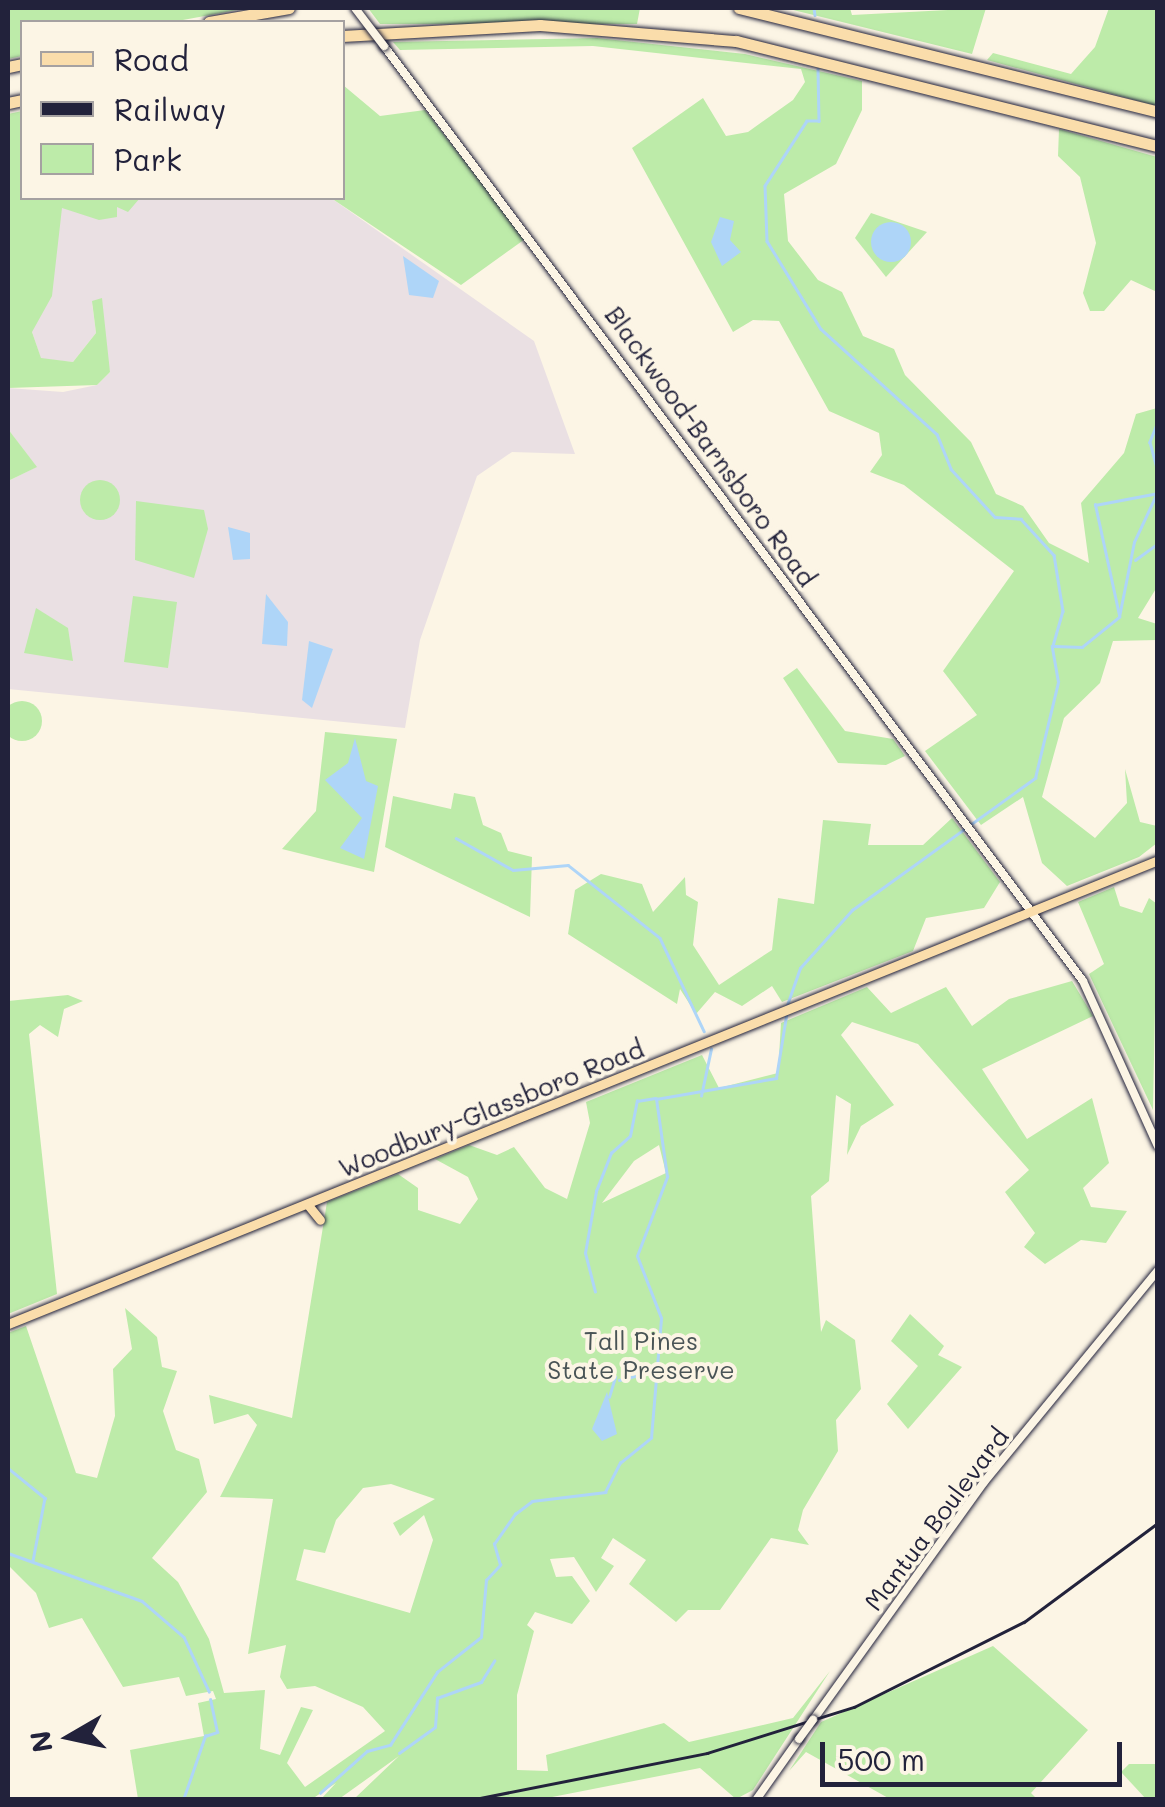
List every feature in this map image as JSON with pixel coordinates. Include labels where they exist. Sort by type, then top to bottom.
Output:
[{"type":"highway","points":[[220,20],[289,8]]},
{"type":"highway","points":[[739,8],[1158,112]]},
{"type":"highway","points":[[345,36],[540,25],[736,41],[1158,146]]},
{"type":"main road","name":"Blackwood-Barnsboro Road","points":[[355,8],[1092,994],[1158,1146]]},
{"type":"main road","points":[[1032,911],[1158,860]]},
{"type":"main road","name":"Woodbury-Glassboro Road","points":[[8,1324],[1032,911]]},
{"type":"main road","points":[[306,1205],[320,1220]]},
{"type":"main road","name":"Mantua Boulevard","points":[[756,1800],[984,1482],[1158,1270]]},
{"type":"shaded area","points":[[32,200],[334,200],[534,341],[575,454],[512,452],[477,476],[420,640],[405,728],[8,689],[8,481],[36,467],[8,429],[8,388],[63,392],[97,385],[110,372],[92,302],[96,333],[73,362],[41,359],[32,332]]},
{"type":"green space","points":[[8,8],[248,8],[183,20],[20,20],[20,56],[8,59]]},
{"type":"green space","points":[[368,8],[640,8],[637,24],[380,24]]},
{"type":"green space","points":[[785,8],[850,8],[852,15],[986,8],[972,54]]},
{"type":"green space","points":[[1109,8],[1157,8],[1157,106],[987,60],[993,53],[1071,74],[1095,47]]},
{"type":"green space","points":[[597,38],[745,54],[862,81],[862,110],[836,164],[784,194],[788,241],[818,280],[842,292],[863,336],[894,349],[905,375],[971,442],[996,494],[1023,506],[1049,543],[1089,563],[1081,503],[1124,453],[1136,414],[1157,408],[1157,587],[1138,618],[1157,624],[1157,640],[1113,641],[1100,683],[1064,718],[1042,797],[1095,838],[1127,803],[1125,769],[1140,822],[1157,826],[1157,843],[1139,857],[1067,886],[1042,863],[1023,797],[981,825],[925,751],[977,715],[943,671],[1014,571],[904,485],[870,472],[882,455],[879,433],[829,411],[779,321],[753,320],[733,332],[632,148],[703,98],[726,136],[748,132],[793,100],[805,82],[801,69],[593,46],[400,50],[393,42]]},
{"type":"green space","points":[[345,87],[380,116],[425,110],[525,239],[461,285],[334,200],[345,200]]},
{"type":"green space","points":[[20,111],[20,200],[138,200],[128,212],[117,207],[117,217],[99,220],[62,208],[52,296],[32,332],[41,358],[73,362],[96,333],[92,301],[102,298],[110,372],[97,385],[8,388],[8,114]]},
{"type":"green space","points":[[1059,129],[1157,157],[1157,292],[1131,280],[1104,311],[1090,311],[1083,293],[1096,243],[1080,177],[1058,156]]},
{"type":"green space","points":[[871,213],[927,232],[886,277],[855,238]]},
{"type":"green space","points":[[8,429],[37,467],[8,481]]},
{"type":"green space","points":[[100,480],[114,486],[120,500],[114,514],[100,520],[86,514],[80,500],[86,486]]},
{"type":"green space","points":[[136,501],[204,510],[208,529],[194,578],[135,560]]},
{"type":"green space","points":[[133,596],[177,602],[168,668],[124,662]]},
{"type":"green space","points":[[36,608],[68,628],[73,661],[24,653]]},
{"type":"green space","points":[[797,668],[845,731],[893,739],[905,756],[886,765],[838,763],[783,678]]},
{"type":"green space","points":[[22,701],[36,707],[42,721],[36,735],[22,741],[8,735],[2,721],[8,707]]},
{"type":"green space","points":[[325,732],[397,739],[374,872],[282,849],[316,811]]},
{"type":"green space","points":[[454,793],[475,797],[483,825],[501,833],[508,851],[532,857],[530,917],[385,847],[393,796],[451,809]]},
{"type":"green space","points":[[952,818],[1000,882],[984,908],[926,918],[913,951],[782,1002],[772,986],[742,1006],[715,992],[696,1014],[680,989],[677,1004],[568,934],[575,890],[601,874],[642,884],[653,912],[685,877],[686,895],[698,902],[693,945],[719,985],[772,950],[778,898],[814,904],[823,820],[871,824],[868,845],[923,845]]},
{"type":"green space","points":[[1114,887],[1120,906],[1142,913],[1149,898],[1157,904],[1153,1110],[1089,974],[1104,964],[1078,902]]},
{"type":"green space","name":"Tall Pines State Preserve","points":[[1072,981],[1093,1016],[982,1069],[1027,1139],[1092,1098],[1109,1163],[1083,1188],[1091,1207],[1127,1211],[1106,1243],[1081,1240],[1045,1264],[1024,1247],[1035,1233],[1005,1192],[1029,1170],[918,1044],[852,1022],[841,1035],[894,1105],[861,1126],[847,1155],[851,1104],[836,1095],[829,1181],[811,1196],[821,1332],[826,1320],[855,1340],[861,1389],[836,1420],[838,1451],[803,1510],[798,1530],[809,1545],[771,1538],[720,1610],[688,1610],[676,1622],[629,1584],[646,1560],[613,1538],[601,1558],[614,1566],[596,1592],[574,1557],[550,1559],[556,1577],[572,1576],[590,1601],[572,1624],[535,1612],[527,1625],[534,1631],[517,1695],[517,1770],[548,1771],[546,1755],[664,1723],[689,1742],[793,1718],[830,1671],[753,1790],[736,1799],[700,1768],[542,1799],[354,1799],[399,1756],[339,1799],[321,1799],[336,1783],[312,1799],[138,1799],[130,1750],[204,1736],[198,1703],[216,1699],[213,1691],[186,1696],[179,1677],[123,1687],[82,1618],[49,1628],[36,1593],[8,1565],[8,1333],[26,1326],[76,1473],[97,1478],[115,1416],[113,1369],[132,1349],[125,1308],[157,1337],[162,1367],[177,1371],[163,1411],[176,1450],[199,1459],[207,1492],[152,1558],[178,1582],[209,1639],[224,1693],[265,1690],[260,1749],[280,1755],[301,1707],[313,1710],[287,1763],[305,1787],[385,1731],[363,1707],[315,1686],[287,1689],[280,1677],[286,1645],[248,1654],[273,1499],[220,1497],[257,1425],[248,1414],[214,1424],[209,1395],[292,1418],[327,1202],[398,1174],[418,1188],[418,1210],[460,1224],[478,1199],[468,1177],[435,1159],[469,1145],[497,1155],[514,1147],[545,1188],[567,1199],[590,1123],[586,1102],[702,1055],[719,1088],[778,1073],[781,1023],[867,987],[891,1013],[946,987],[972,1026],[1009,999]],"holes":[[[659,1145],[666,1173],[602,1203],[634,1161]],[[391,1484],[435,1499],[393,1523],[400,1536],[424,1515],[433,1540],[410,1613],[296,1580],[304,1549],[325,1553],[336,1520],[363,1488]]]},
{"type":"green space","points":[[68,995],[83,1001],[64,1009],[58,1037],[40,1025],[29,1034],[57,1294],[8,1314],[8,1001]]},
{"type":"green space","points":[[910,1314],[944,1346],[938,1355],[962,1367],[908,1429],[887,1404],[918,1366],[891,1341]]},
{"type":"green space","points":[[993,1646],[1088,1730],[1031,1793],[1037,1799],[890,1799],[806,1752],[789,1771],[821,1722]]},
{"type":"green space","points":[[1129,1764],[1157,1764],[1157,1799],[1146,1799],[1121,1772]]},
{"type":"water","points":[[720,217],[734,221],[730,240],[741,252],[722,266],[711,242]]},
{"type":"water","points":[[891,222],[905,228],[911,242],[905,256],[891,262],[877,256],[871,242],[877,228]]},
{"type":"water","points":[[403,256],[439,281],[433,298],[409,295]]},
{"type":"water","points":[[228,527],[250,533],[250,559],[233,560]]},
{"type":"water","points":[[266,594],[288,622],[287,646],[262,644]]},
{"type":"water","points":[[309,641],[333,649],[312,708],[302,700]]},
{"type":"water","points":[[355,738],[366,781],[378,786],[364,859],[340,848],[362,818],[325,780],[348,763]]},
{"type":"water","points":[[607,1392],[617,1434],[602,1441],[592,1429]]},
{"type":"waterway","points":[[814,8],[815,15]]},
{"type":"waterway","points":[[818,69],[819,121],[807,121],[765,186],[767,241],[821,329],[937,434],[951,469],[995,517],[1021,519],[1054,555],[1063,611],[1053,646]]},
{"type":"waterway","points":[[1158,422],[1150,442],[1158,471]]},
{"type":"waterway","points":[[1119,615],[1095,505],[1158,493]]},
{"type":"waterway","points":[[1054,646],[1082,647],[1119,617],[1134,542],[1156,495]]},
{"type":"waterway","points":[[1135,560],[1158,543]]},
{"type":"waterway","points":[[786,1008],[800,968],[852,910],[1035,778],[1058,682],[1052,647]]},
{"type":"waterway","points":[[456,838],[513,870],[568,865],[660,938],[704,1031]]},
{"type":"waterway","points":[[656,1099],[776,1078],[786,1016]]},
{"type":"waterway","points":[[701,1096],[711,1049]]},
{"type":"waterway","points":[[595,1292],[585,1253],[596,1191],[611,1153],[630,1136],[637,1101],[655,1098]]},
{"type":"waterway","points":[[320,1793],[367,1751],[390,1745],[437,1672],[481,1637],[486,1580],[500,1565],[494,1544],[515,1514],[532,1501],[605,1492],[620,1463],[651,1438],[661,1318],[637,1256],[667,1177],[656,1099]]},
{"type":"waterway","points":[[619,1380],[654,1371]]},
{"type":"waterway","points":[[609,1397],[615,1377]]},
{"type":"waterway","points":[[8,1468],[45,1498],[33,1561]]},
{"type":"waterway","points":[[8,1553],[142,1601],[184,1637],[209,1691]]},
{"type":"waterway","points":[[399,1753],[435,1727],[437,1698],[481,1682],[494,1661]]},
{"type":"waterway","points":[[183,1800],[205,1736],[217,1732],[210,1700]]},
{"type":"railway","points":[[470,1800],[707,1753],[854,1707],[1024,1622],[1158,1523]]}]
